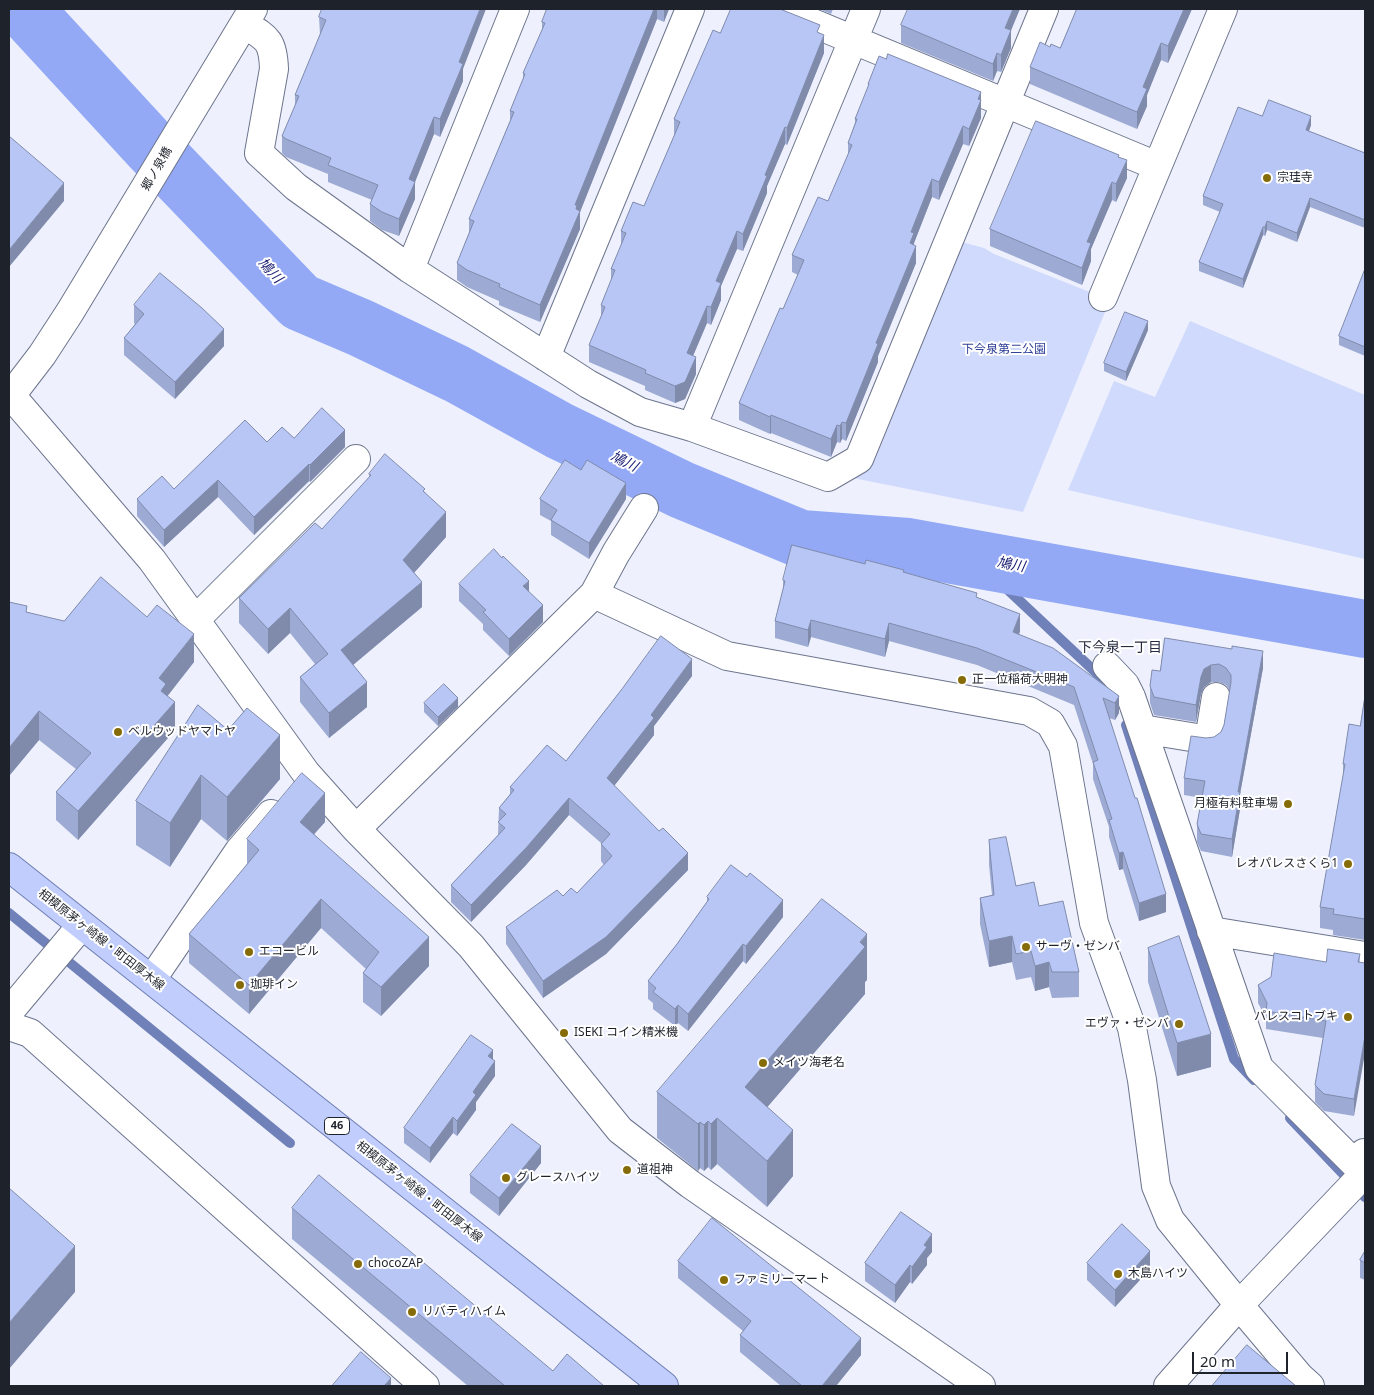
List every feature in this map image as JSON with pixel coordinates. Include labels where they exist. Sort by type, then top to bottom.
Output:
[{"type":"main road","name":"相模原茅ヶ崎線・町田厚木線","points":[[9,867],[73,935],[152,979],[664,1386]]},
{"type":"street","points":[[410,269],[515,9]]},
{"type":"street","points":[[546,357],[690,9]]},
{"type":"street","points":[[780,9],[1157,166]]},
{"type":"street","points":[[692,427],[866,9]]},
{"type":"street","points":[[249,16],[269,41],[274,57],[274,69],[259,154],[296,187],[410,269],[588,384],[640,412],[692,427],[828,477],[858,459],[1044,9]]},
{"type":"street","points":[[1103,297],[1223,9]]},
{"type":"street","name":"郷ノ泉橋","points":[[10,395],[42,355],[129,216],[249,16]]},
{"type":"street","points":[[10,395],[152,560],[195,620],[295,786],[356,829],[471,946],[620,1130],[690,1184],[982,1386]]},
{"type":"street","points":[[195,620],[356,459]]},
{"type":"street","points":[[356,829],[594,594],[616,553],[644,508]]},
{"type":"street","points":[[594,594],[727,656],[1029,711],[1050,723],[1063,746],[1094,923],[1132,1028],[1142,1080],[1156,1186],[1170,1220],[1239,1305],[1299,1376],[1310,1386]]},
{"type":"street","points":[[1107,666],[1125,685],[1142,729],[1258,1068],[1358,1174],[1168,1386]]},
{"type":"street","points":[[1142,729],[1209,740],[1216,697]]},
{"type":"street","points":[[152,979],[239,851],[295,786]]},
{"type":"street","points":[[1211,931],[1365,956]]},
{"type":"street","points":[[9,1012],[73,935]]},
{"type":"street","points":[[9,1026],[30,1032],[425,1386]]},
{"type":"green space","name":"下今泉第二公園","points":[[962,242],[984,248],[994,254],[1110,300],[1023,512],[853,478],[875,460]]},
{"type":"green space","points":[[1190,321],[1365,395],[1365,559],[1068,490],[1114,381],[1155,397]]},
{"type":"building","points":[[322,9],[480,9],[459,62],[463,64],[440,119],[434,117],[409,179],[415,182],[399,219],[382,212],[370,204],[378,185],[328,165],[331,158],[282,136],[299,96],[295,95],[326,20],[319,17]]},
{"type":"building","points":[[547,9],[654,9],[575,205],[577,205],[576,209],[580,211],[540,305],[499,287],[500,284],[467,270],[457,263],[474,221],[469,219],[514,112],[510,111],[525,74],[523,73],[545,23],[542,22]]},
{"type":"building","points":[[731,9],[780,9],[820,25],[817,32],[824,35],[787,128],[785,127],[765,175],[767,176],[743,234],[737,231],[716,281],[721,283],[711,307],[707,306],[687,353],[696,357],[685,382],[675,386],[645,373],[646,370],[589,345],[605,307],[601,305],[615,270],[611,269],[626,233],[621,231],[633,202],[644,206],[680,122],[674,119],[713,30],[720,33]]},
{"type":"building","points":[[908,9],[1013,9],[1005,28],[1011,30],[1001,55],[997,53],[993,64],[901,25]]},
{"type":"building","points":[[1077,9],[1184,9],[1168,46],[1161,43],[1143,87],[1147,89],[1137,112],[1030,67],[1040,42],[1050,47],[1051,44],[1060,48]]},
{"type":"building","points":[[888,54],[981,92],[978,99],[981,100],[969,129],[963,126],[939,182],[932,179],[911,232],[914,233],[910,243],[916,246],[876,343],[878,344],[846,423],[842,422],[840,426],[837,425],[831,439],[771,415],[770,417],[739,403],[780,308],[783,309],[804,260],[792,255],[818,197],[828,201],[852,145],[848,143],[857,119],[855,119],[879,56],[886,59]]},
{"type":"building","name":"宗珪寺","points":[[1269,100],[1311,116],[1306,130],[1365,153],[1365,220],[1310,198],[1297,233],[1267,221],[1243,279],[1199,262],[1223,204],[1203,196],[1238,107],[1262,116]]},
{"type":"building","points":[[1036,121],[1127,160],[1116,184],[1112,182],[1087,242],[1091,243],[1082,268],[990,229]]},
{"type":"building","points":[[9,136],[64,183],[9,250]]},
{"type":"building","points":[[1365,269],[1365,347],[1339,336]]},
{"type":"building","points":[[160,273],[224,329],[175,382],[124,338],[144,314],[134,305]]},
{"type":"building","points":[[1125,312],[1148,321],[1126,372],[1104,363]]},
{"type":"building","points":[[322,408],[345,430],[254,517],[218,480],[164,530],[137,499],[162,476],[174,489],[245,420],[267,442],[282,427],[294,438]]},
{"type":"building","points":[[385,454],[425,489],[423,491],[446,512],[403,560],[422,582],[341,650],[367,682],[329,713],[300,677],[328,654],[290,608],[268,629],[239,598],[315,523],[322,529],[371,475],[369,474]]},
{"type":"building","points":[[565,460],[581,470],[587,460],[626,483],[589,543],[551,520],[557,510],[540,499]]},
{"type":"building","points":[[792,545],[865,564],[866,560],[977,593],[976,597],[1020,614],[1013,632],[1053,648],[1119,696],[1115,703],[1103,698],[1135,798],[1137,798],[1166,894],[1139,903],[1123,852],[1119,853],[1109,820],[1112,819],[1093,762],[1098,760],[1074,687],[977,648],[889,623],[885,639],[811,620],[808,630],[775,621]]},
{"type":"building","points":[[494,549],[529,581],[523,586],[543,605],[509,639],[483,612],[486,610],[459,584]]},
{"type":"building","points":[[101,577],[147,617],[157,605],[194,634],[159,678],[166,684],[161,691],[175,702],[78,811],[56,792],[91,753],[39,711],[9,748],[9,602],[27,606],[26,612],[64,621]]},
{"type":"building","points":[[661,636],[692,659],[651,715],[654,718],[607,778],[659,831],[663,828],[688,853],[606,937],[543,981],[506,927],[557,890],[563,896],[571,888],[577,893],[612,856],[601,844],[610,834],[569,798],[526,848],[471,905],[451,885],[505,828],[498,822],[506,814],[499,808],[514,790],[510,787],[547,745],[566,761]]},
{"type":"building","points":[[1165,638],[1232,649],[1232,646],[1263,651],[1238,792],[1240,792],[1232,839],[1201,834],[1197,824],[1205,781],[1184,778],[1191,736],[1214,737],[1221,732],[1224,725],[1231,675],[1226,668],[1219,664],[1211,665],[1204,669],[1196,705],[1154,697],[1150,686],[1152,670],[1160,671]]},
{"type":"building","points":[[444,684],[458,698],[438,717],[424,703]]},
{"type":"building","name":"レオパレスさくら1","points":[[1365,696],[1365,919],[1333,914],[1334,909],[1320,907],[1345,764],[1343,764],[1349,724],[1360,726]]},
{"type":"building","points":[[198,705],[228,730],[247,708],[280,735],[227,797],[201,775],[170,823],[136,801]]},
{"type":"building","points":[[302,773],[325,793],[300,822],[429,937],[381,987],[363,973],[379,952],[321,899],[249,985],[189,934],[259,850],[247,839]]},
{"type":"building","points":[[1006,837],[1016,886],[1034,882],[1039,906],[1063,901],[1079,972],[1052,972],[1049,962],[1035,966],[1031,951],[1016,954],[1012,936],[989,941],[980,898],[994,895],[989,840]]},
{"type":"building","points":[[731,865],[747,877],[750,873],[783,900],[746,946],[743,944],[688,1014],[678,1005],[675,1009],[653,992],[656,988],[648,981],[677,944],[709,899],[707,897]]},
{"type":"building","points":[[822,899],[867,934],[860,942],[865,947],[745,1087],[793,1130],[767,1161],[717,1118],[711,1124],[708,1121],[704,1125],[700,1122],[698,1124],[657,1092]]},
{"type":"building","points":[[1179,936],[1211,1034],[1177,1043],[1148,948]]},
{"type":"building","points":[[1328,949],[1360,954],[1358,962],[1365,963],[1365,1036],[1354,1099],[1324,1094],[1315,1085],[1326,1021],[1266,1011],[1267,1003],[1258,985],[1271,977],[1274,953],[1326,962]]},
{"type":"building","points":[[471,1035],[493,1050],[488,1056],[495,1061],[473,1092],[476,1095],[457,1121],[453,1117],[430,1148],[404,1128]]},
{"type":"building","points":[[512,1124],[541,1146],[499,1198],[470,1175]]},
{"type":"building","points":[[319,1175],[553,1371],[567,1354],[604,1386],[505,1386],[292,1208]]},
{"type":"building","points":[[9,1188],[75,1246],[9,1323]]},
{"type":"building","points":[[901,1212],[932,1234],[924,1245],[927,1247],[895,1285],[865,1263]]},
{"type":"building","points":[[712,1218],[861,1338],[822,1386],[802,1386],[740,1335],[751,1321],[678,1261]]},
{"type":"building","points":[[1122,1224],[1150,1251],[1115,1290],[1087,1263]]},
{"type":"building","points":[[1365,1251],[1365,1263],[1360,1260]]},
{"type":"building","points":[[1247,1345],[1296,1386],[1212,1386]]},
{"type":"building","points":[[361,1352],[391,1378],[384,1386],[332,1386]]},
{"type":"waterway","name":"鳩川","points":[[24,9],[151,147],[300,302],[361,328],[457,374],[560,431],[682,490],[801,539],[908,547],[1365,629]]},
{"type":"waterway","points":[[974,558],[1104,680]]},
{"type":"waterway","points":[[1126,725],[1234,1059],[1254,1080]]},
{"type":"waterway","points":[[9,913],[290,1143]]},
{"type":"waterway","points":[[1290,1118],[1365,1197]]},
{"type":"place","name":"宗珪寺","points":[[1267,178]]},
{"type":"place","name":"正一位稲荷大明神","points":[[962,680]]},
{"type":"place","name":"ベルウッドヤマトヤ","points":[[118,732]]},
{"type":"place","name":"月極有料駐車場","points":[[1288,804]]},
{"type":"place","name":"レオパレスさくら1","points":[[1348,864]]},
{"type":"place","name":"サーヴ・ゼンバ","points":[[1026,947]]},
{"type":"place","name":"エコービル","points":[[249,952]]},
{"type":"place","name":"珈琲イン","points":[[240,985]]},
{"type":"place","name":"パレスコトブキ","points":[[1348,1017]]},
{"type":"place","name":"エヴァ・ゼンバ","points":[[1179,1024]]},
{"type":"place","name":"ISEKI コイン精米機","points":[[564,1033]]},
{"type":"place","name":"メイツ海老名","points":[[763,1063]]},
{"type":"place","name":"道祖神","points":[[627,1170]]},
{"type":"place","name":"グレースハイツ","points":[[506,1178]]},
{"type":"place","name":"chocoZAP","points":[[358,1264]]},
{"type":"place","name":"木島ハイツ","points":[[1118,1274]]},
{"type":"place","name":"ファミリーマート","points":[[724,1280]]},
{"type":"place","name":"リバティハイム","points":[[412,1312]]},
{"type":"district","name":"下今泉一丁目","points":[[1120,648]]}]
